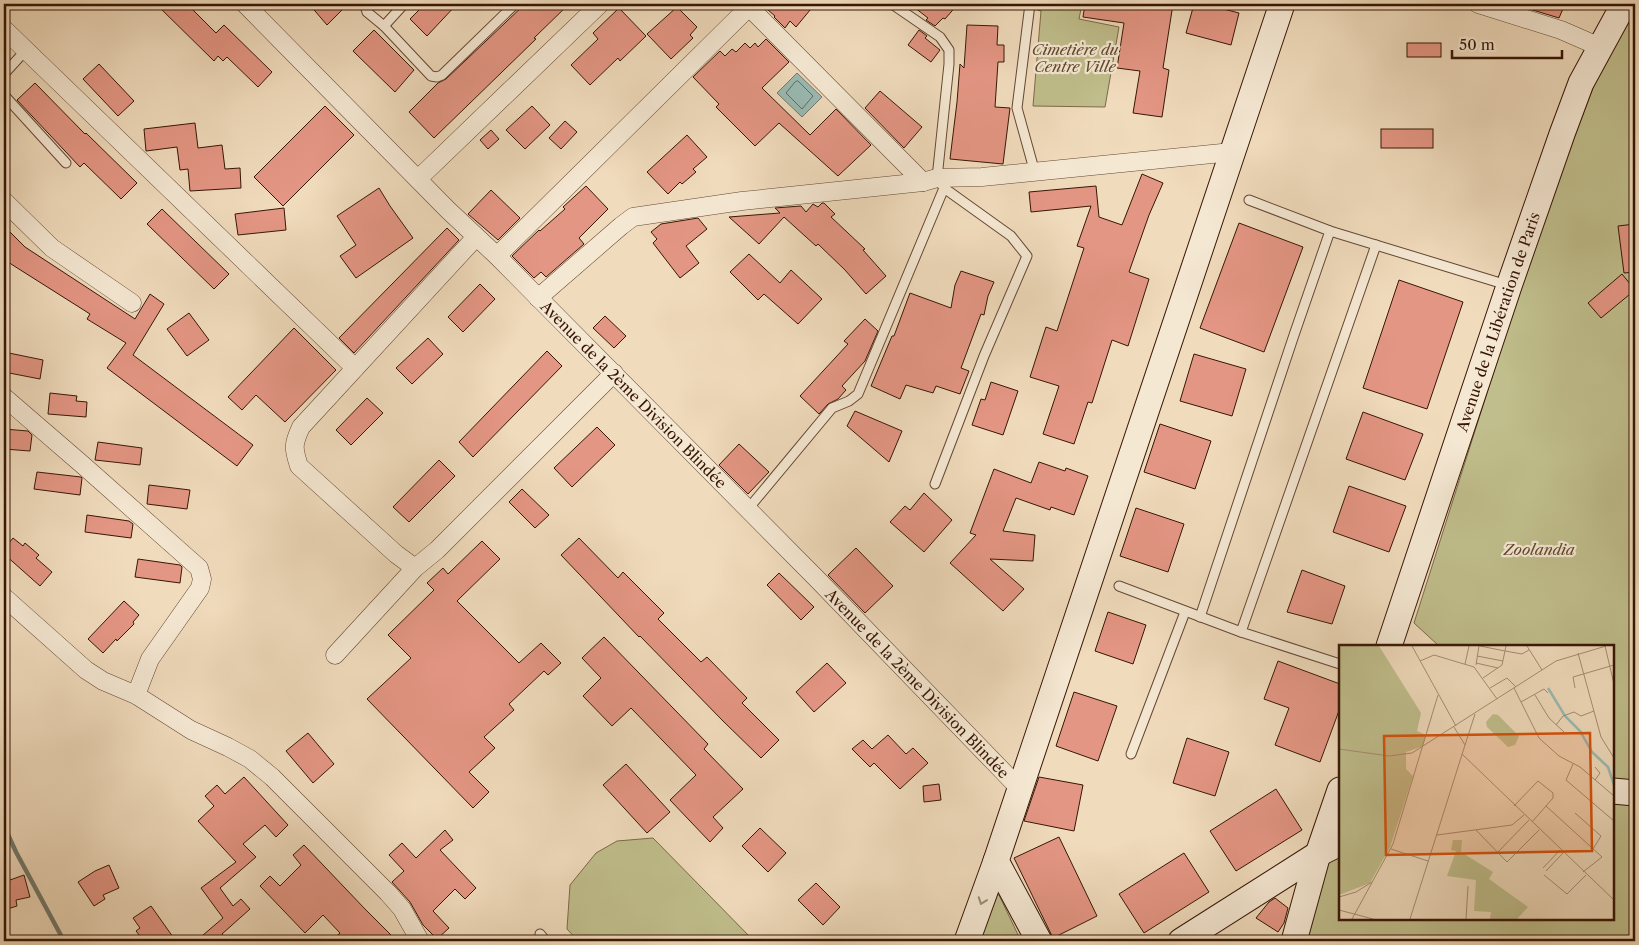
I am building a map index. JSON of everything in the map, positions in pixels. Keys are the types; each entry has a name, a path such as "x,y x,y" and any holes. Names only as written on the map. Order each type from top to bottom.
{"street":[{"path":"418,179 600,4"},
{"path":"967,941 1020,789 1232,152 1279,4"},
{"path":"1478,4 1561,30 1600,47"},
{"name":"Avenue de la Libération de Paris","path":"1389,645 1509,286 1562,134 1581,83 1624,4"},
{"path":"497,256 748,6 935,183"},
{"name":"Avenue de la 2ème Division Blindée","path":"255,7 418,179 614,373 1020,789"},
{"path":"4,29 355,368"},
{"path":"538,298 633,217 742,201 1232,152"},
{"path":"4,202 52,248 132,303"},
{"path":"415,568 396,554 299,466 295,456 294,442 301,427 476,237"},
{"path":"335,655 415,568 437,550 614,373"},
{"path":"4,397 200,568 202,578 200,588 150,660 136,695"},
{"path":"4,597 86,670 103,681 136,695 191,730 250,759 272,778 397,904 420,941"},
{"path":"1614,790 1635,794"},
{"path":"1294,941 1318,854 1339,793"},
{"path":"1181,941 1318,854 1339,844"},
{"path":"996,861 1039,941"}],"lane":[{"path":"370,4 366,9 367,12 384,26 431,76 437,77 515,4"},
{"path":"384,26 404,4"},
{"path":"748,509 832,408 849,402 858,394 935,183 949,50 940,37 892,4"},
{"path":"1030,4 1017,108 1035,173"},
{"path":"4,74 26,50"},
{"path":"4,95 66,163"},
{"path":"935,183 1011,236 1026,256 984,356 935,484"},
{"path":"1249,200 1330,231 1509,286"},
{"path":"1200,617 1330,231"},
{"path":"1241,632 1376,245"},
{"path":"1119,586 1241,632 1339,664"},
{"path":"1131,754 1185,612"},
{"path":"540,934 546,941"}],"green space":[{"name":"Cimetière du Centre Ville","path":"1017,4 1082,4 1079,19 1119,27 1105,107 1033,106 1041,11"},
{"name":"Zoolandia","path":"1635,4 1635,941 1307,941 1328,862 1339,857 1339,920 1614,920 1614,645 1438,645 1414,623 1521,286 1605,57"},
{"path":"653,838 754,941 578,941 567,929 570,885 596,853 617,841"},
{"path":"990,892 999,895 1021,941 973,941"}],"water":[{"path":"797,73 822,97 802,117 777,93"}],"building":[{"path":"156,4 187,4 216,33 224,25 272,72 258,87 227,57 223,61 218,56 214,61"},
{"path":"309,4 348,4 327,25"},
{"path":"425,4 457,4 427,36 410,19"},
{"path":"525,4 569,4 534,38 536,39 434,138 409,112"},
{"path":"761,4 815,4 796,27 790,21 785,28"},
{"path":"910,4 958,4 945,19 943,18 935,26"},
{"path":"1085,4 1173,4 1163,68 1169,70 1162,117 1133,113 1140,71 1117,68 1124,23 1083,17"},
{"path":"1194,4 1204,4 1239,13 1231,45 1186,33"},
{"path":"1518,4 1565,4 1559,18"},
{"path":"677,7 697,27 690,35 693,38 671,59 647,34"},
{"path":"619,8 646,36 620,61 618,58 590,85 571,65 598,39 593,33"},
{"path":"967,25 998,26 997,45 1004,45 1004,62 998,62 995,107 1010,108 1003,164 950,159 960,64 964,68"},
{"path":"374,30 414,70 395,92 353,51"},
{"path":"919,30 927,36 925,38 940,50 931,62 908,45"},
{"path":"766,39 789,62 762,88 810,135 836,109 871,145 838,176 779,123 755,146 716,107 719,104 693,77 720,51 725,56 732,49 736,52 745,43 750,48 755,43 758,47"},
{"path":"1407,43 1441,43 1441,57 1407,57"},
{"path":"99,64 134,101 118,116 83,79"},
{"path":"35,83 137,183 121,199 84,163 80,167 17,100"},
{"path":"880,91 922,127 904,148 865,108"},
{"path":"325,106 354,135 283,206 254,177"},
{"path":"532,106 550,125 525,149 506,130"},
{"path":"565,121 577,132 561,149 549,138"},
{"path":"195,123 198,148 222,145 225,169 240,168 241,188 190,191 188,169 180,170 177,147 146,151 144,129"},
{"path":"1381,129 1433,129 1433,148 1381,148"},
{"path":"491,130 499,139 488,149 480,140"},
{"path":"687,135 707,157 693,169 696,172 682,184 680,182 668,194 647,172"},
{"path":"1142,174 1163,183 1149,215 1129,272 1149,279 1128,346 1112,340 1092,403 1088,402 1074,444 1043,434 1059,386 1030,377 1046,327 1057,331 1084,248 1077,246 1091,206 1031,212 1029,192 1096,186 1099,217 1122,225"},
{"path":"586,186 608,209 579,238 584,244 546,277 541,272 534,278 512,256 539,230 565,209 563,207"},
{"path":"379,188 413,238 356,278 340,256 356,245 337,216"},
{"path":"491,190 520,218 498,240 468,214"},
{"path":"822,203 835,214 831,217 865,249 863,250 886,276 866,294 818,244 816,246 784,217 759,244 729,217 780,213 775,208 801,206 806,212 813,204 818,207"},
{"path":"284,208 286,230 238,235 235,214"},
{"path":"162,209 229,274 214,289 147,224"},
{"path":"698,218 707,229 686,246 699,263 680,278 653,243 657,239 651,232 661,224"},
{"path":"1239,223 1303,247 1264,352 1200,328"},
{"path":"1635,224 1635,272 1624,273 1618,226"},
{"path":"4,226 25,247 135,319 150,294 164,304 133,355 253,445 237,466 107,368 126,343 87,319 90,314 11,264 4,257"},
{"path":"447,228 459,240 354,353 339,338"},
{"path":"749,254 780,283 791,270 822,299 798,324 764,294 758,300 730,272"},
{"path":"961,271 994,282 988,296 984,315 981,314 961,368 969,371 960,394 936,386 933,393 906,385 900,399 871,386 892,336 894,336 910,293 951,308 955,285"},
{"path":"1622,274 1635,290 1601,318 1588,303"},
{"path":"1399,280 1463,302 1427,409 1363,388"},
{"path":"480,284 495,299 463,332 448,317"},
{"path":"189,313 209,340 187,356 167,329"},
{"path":"605,316 626,336 614,348 593,328"},
{"path":"865,319 878,331 865,361 842,386 846,390 819,414 800,396 848,344 844,341"},
{"path":"294,328 336,370 285,422 256,395 242,410 228,397"},
{"path":"428,338 443,354 412,384 396,368"},
{"path":"547,351 562,366 473,457 459,442"},
{"path":"4,352 43,360 40,379 4,372"},
{"path":"1194,354 1246,369 1232,416 1180,401"},
{"path":"991,382 1018,391 1003,435 972,425 981,399 985,400"},
{"path":"50,393 77,396 76,401 87,402 86,417 48,414"},
{"path":"367,398 383,413 351,445 336,430"},
{"path":"855,411 902,431 889,462 847,426"},
{"path":"1363,412 1423,434 1405,480 1346,459"},
{"path":"1160,424 1211,441 1195,489 1144,472"},
{"path":"597,427 615,445 572,487 554,468"},
{"path":"4,429 28,431 32,435 30,451 4,449"},
{"path":"98,442 142,448 140,465 95,460"},
{"path":"739,444 769,472 748,494 719,465"},
{"path":"439,460 455,476 409,522 393,507"},
{"path":"1039,462 1065,471 1066,468 1088,476 1074,515 1051,507 1050,510 1016,498 1003,531 1035,535 1033,561 990,559 1024,589 1003,611 950,563 976,535 970,533 994,469 1031,483"},
{"path":"37,472 81,477 80,495 34,489"},
{"path":"149,485 190,490 187,509 147,504"},
{"path":"1349,486 1406,506 1389,552 1333,532"},
{"path":"522,489 549,515 535,528 509,502"},
{"path":"924,493 952,520 924,552 890,522 905,506 910,510"},
{"path":"1136,508 1184,524 1168,572 1120,556"},
{"path":"87,515 129,521 133,524 131,538 85,532"},
{"path":"13,538 23,546 25,543 39,555 36,558 52,572 40,586 4,554 4,549"},
{"path":"579,538 618,578 623,572 664,613 658,619 701,662 707,657 747,698 742,703 779,740 761,758 639,637 561,555"},
{"path":"482,541 500,559 457,601 519,663 541,643 561,663 548,675 544,671 509,704 514,710 484,737 495,748 469,772 489,792 473,808 367,699 411,658 388,635 434,590 427,583 443,568 448,574"},
{"path":"856,548 893,586 865,613 828,575"},
{"path":"138,559 180,565 182,567 180,583 135,577"},
{"path":"1302,570 1345,586 1332,624 1287,612"},
{"path":"779,573 814,607 801,620 767,585"},
{"path":"124,601 139,615 133,622 134,624 103,653 88,639"},
{"path":"1108,612 1146,625 1133,664 1095,651"},
{"path":"604,637 708,744 704,749 743,789 713,817 723,828 710,842 670,800 696,775 631,708 612,726 583,696 601,678 582,658"},
{"path":"1278,661 1339,684 1339,711 1320,762 1275,745 1289,708 1264,699"},
{"path":"827,663 846,683 814,712 796,692"},
{"path":"1074,692 1117,706 1098,761 1056,746"},
{"path":"308,733 334,764 313,783 286,751"},
{"path":"888,735 906,754 913,748 928,763 900,789 874,763 870,767 852,749 863,740 872,749"},
{"path":"1187,738 1229,752 1215,796 1173,783"},
{"path":"626,764 670,812 647,833 603,785"},
{"path":"244,777 288,825 276,837 265,825 243,844 256,857 220,888 233,906 241,899 250,909 222,934 223,936 217,941 196,941 223,918 201,888 236,862 198,821 214,806 205,796 217,785 225,794"},
{"path":"1039,777 1083,785 1074,831 1024,821"},
{"path":"939,784 941,800 924,802 923,786"},
{"path":"1276,789 1302,830 1236,871 1210,831"},
{"path":"760,828 786,853 768,872 742,846"},
{"path":"445,830 453,840 440,850 476,888 465,899 455,889 433,911 449,928 437,939 423,925 410,902 392,882 404,871 389,855 402,843 416,858"},
{"path":"1059,837 1097,916 1053,938 1014,858"},
{"path":"304,845 397,941 331,941 340,933 323,915 305,933 260,886 270,876 280,886 301,865 293,855"},
{"path":"1184,853 1209,892 1144,933 1119,894"},
{"path":"109,865 119,888 103,895 105,899 94,906 78,882"},
{"path":"4,871 7,871 10,880 24,875 30,897 16,900 17,906 4,910"},
{"path":"816,883 840,907 823,925 798,900"},
{"path":"1275,898 1288,908 1284,923 1278,932 1256,918 1269,902"},
{"path":"151,906 173,937 167,941 144,941 136,931 140,928 133,918"}],"waterway":[{"path":"4,826 64,941"}]}
